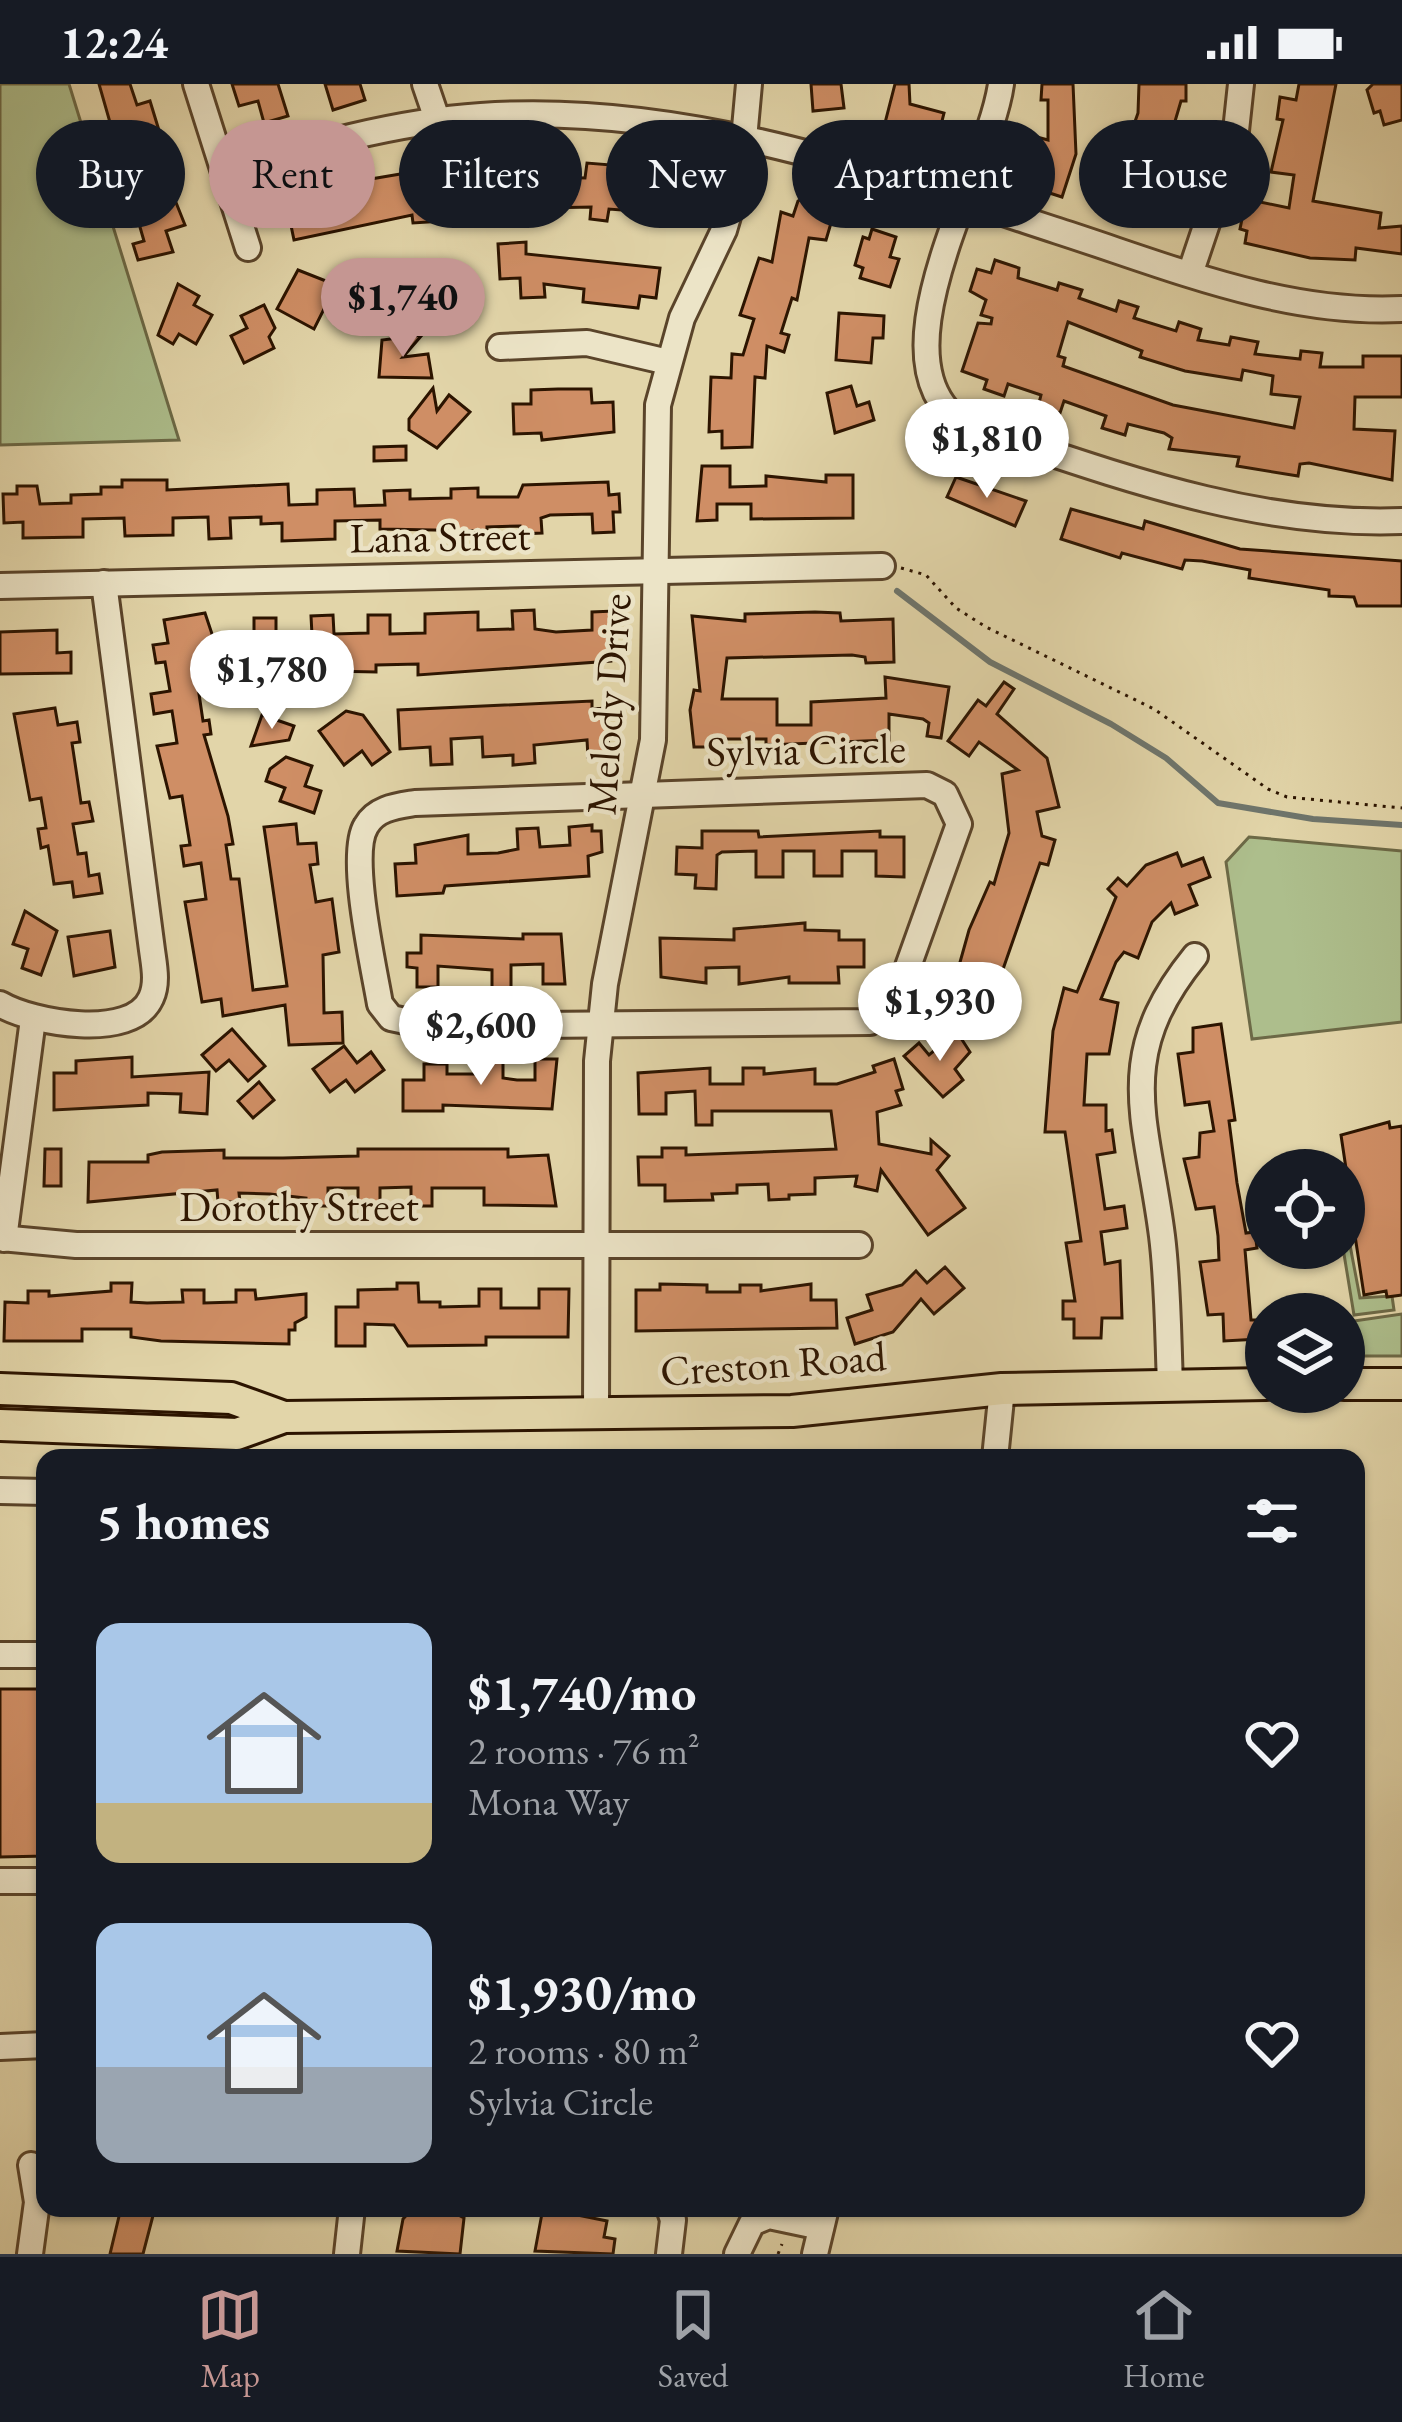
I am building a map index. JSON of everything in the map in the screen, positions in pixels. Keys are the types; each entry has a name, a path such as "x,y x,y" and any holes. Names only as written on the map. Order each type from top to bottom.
{"main road":[{"name":"Creston Road","path":"0,1425 237,1434 284,1418 792,1411 1002,1389 1245,1384"},
{"path":"1365,1384 1402,1384"},
{"name":"Creston Road","path":"0,1389 231,1398 284,1418"}],"street":[{"path":"196,84 209,125"},
{"path":"425,84 437,120"},
{"name":"Melody Drive","path":"747,120 749,84"},
{"path":"989,120 1001,84"},
{"path":"1190,274 1235,140 1241,84"},
{"path":"486,120 582,116 611,120"},
{"path":"242,228 248,248"},
{"name":"Melody Drive","path":"596,1415 601,1027 612,944 653,740 656,451 668,362 682,318 724,228"},
{"path":"955,228 928,320 928,374 945,412 963,424 1203,500 1309,518 1402,521"},
{"path":"1049,228 1282,299 1334,308 1402,309"},
{"path":"500,347 586,343 668,362"},
{"name":"Lana Street","path":"0,586 882,566"},
{"path":"0,1004 33,1019 122,1022 137,1015 151,998 152,950 104,584"},
{"name":"Sylvia Circle","path":"601,1027 852,1025 884,1014 896,1000 959,824 945,794 927,785 646,792"},
{"path":"601,1027 429,1026 391,1018 380,1004 376,983 361,838 378,812 395,806 646,792"},
{"path":"1170,1384 1163,1242 1141,1072 1161,998 1195,956"},
{"path":"2,1238 33,1019"},
{"name":"Dorothy Street","path":"2,1238 76,1245 860,1245"},
{"path":"996,1449 1002,1389"},
{"path":"0,1491 36,1492"},
{"path":"0,1655 36,1655"},
{"path":"0,1881 36,1881"},
{"path":"0,2047 36,2045"},
{"path":"31,2165 36,2192"},
{"path":"30,2254 36,2216"},
{"path":"347,2254 351,2217"},
{"path":"669,2254 672,2217"},
{"path":"737,2254 752,2223 767,2217"},
{"path":"815,2254 823,2217"}],"path":[{"path":"882,566 926,575 956,608 986,627 1154,709 1268,789 1287,797 1402,808"}],"green space":[{"path":"0,84 69,84 80,120 36,120 36,228 113,228 179,440 0,445"},
{"path":"1249,837 1402,851 1402,1022 1252,1039 1226,862"},
{"path":"1346,1269 1355,1269 1359,1293 1350,1293"},
{"path":"1392,1296 1394,1310 1365,1314 1365,1298"},
{"path":"1402,1314 1402,1356 1365,1356 1365,1319"}],"building":[{"path":"99,84 130,84 137,105 150,101 156,120 109,120"},
{"path":"232,84 278,84 288,116 263,120 258,101 239,106"},
{"path":"325,84 360,84 365,100 333,110"},
{"path":"811,84 841,84 844,108 813,111"},
{"path":"895,84 909,84 910,104 944,113 942,120 886,120"},
{"path":"1042,84 1073,84 1076,154 1062,197 1055,195 1055,120 1048,120 1048,100 1041,100"},
{"path":"1139,84 1186,84 1186,101 1181,101 1175,120 1136,120"},
{"path":"1299,84 1336,84 1313,201 1381,213 1379,228 1402,226 1402,254 1356,248 1355,260 1310,258 1245,243 1247,231 1240,228 1270,228 1270,204 1289,208 1294,175 1271,172 1283,120 1277,119 1280,97 1296,100"},
{"path":"1373,84 1402,84 1402,120 1384,125 1380,111 1374,113 1367,90"},
{"path":"587,163 606,165 606,221 590,219 591,207 582,207"},
{"path":"399,174 399,218 375,223 375,178"},
{"path":"781,212 792,216 792,228 830,228 826,240 809,238 797,300 792,298 781,333 789,335 784,352 767,346 765,378 755,377 752,447 722,448 722,431 709,432 711,377 731,378 732,354 743,355 754,319 740,315 759,258 772,262"},
{"path":"140,228 176,228 166,231 173,252 138,260 133,244 144,241"},
{"path":"292,228 351,228 294,240"},
{"path":"872,229 896,237 890,257 899,259 890,287 860,278 863,268 855,265 863,237 869,239"},
{"path":"526,242 526,254 660,268 656,298 640,296 638,308 583,302 584,289 544,284 545,297 521,298 520,278 500,279 498,244"},
{"path":"995,260 1019,268 1018,278 1057,290 1059,283 1082,290 1079,298 1116,311 1119,301 1138,307 1134,318 1176,331 1179,322 1201,329 1198,340 1229,345 1231,337 1258,342 1255,354 1300,359 1301,351 1322,353 1320,367 1363,367 1363,356 1402,356 1402,397 1355,397 1354,429 1395,431 1392,480 1309,463 1300,464 1298,476 1237,466 1239,457 1169,449 1172,438 1164,433 1128,424 1125,435 1102,428 1106,416 1064,401 1060,413 1038,407 1041,395 1008,384 1004,396 984,389 987,380 962,371 978,323 991,324 992,318 981,315 986,300 970,291 977,269 991,273","holes":["1068,322 1142,351 1140,357 1185,371 1241,380 1243,370 1273,376 1271,394 1300,397 1294,428 1173,405 1063,366 1065,358 1058,356"]},
{"path":"426,262 449,282 435,299 445,307 431,324 406,303 412,296 404,289"},
{"path":"298,270 349,290 337,313 325,307 314,329 277,309"},
{"path":"178,284 199,296 194,305 212,315 196,344 179,334 173,344 158,335"},
{"path":"264,305 275,328 269,337 274,348 244,363 231,336 247,328 241,316"},
{"path":"839,313 884,316 883,338 873,338 871,363 836,360"},
{"path":"422,335 403,357 428,354 432,378 379,377 382,340"},
{"path":"851,386 857,406 869,402 874,420 835,433 827,393"},
{"path":"433,388 437,411 449,395 470,412 437,448 409,430 409,419"},
{"path":"591,389 592,403 613,402 614,432 542,440 541,433 514,434 513,404 531,404 531,390"},
{"path":"406,446 406,460 374,461 374,447"},
{"path":"702,466 730,466 730,487 766,486 766,476 826,482 826,475 853,475 853,518 751,519 751,504 717,504 717,520 697,521"},
{"path":"956,477 1026,501 1015,526 947,497"},
{"path":"122,480 167,480 167,490 288,484 289,505 317,504 317,490 354,489 355,506 385,505 384,491 410,490 410,499 451,498 451,489 478,488 478,497 518,497 523,485 608,482 609,495 619,494 620,512 613,512 614,532 593,533 592,514 550,515 541,518 542,533 520,534 520,526 487,527 487,531 380,529 380,520 335,521 335,539 282,541 282,523 261,524 261,517 230,518 231,538 209,539 208,517 173,518 173,535 125,536 124,518 83,519 83,537 23,538 23,522 4,523 3,494 17,494 17,486 37,486 40,504 71,503 71,495 101,494 101,487 122,487"},
{"path":"1071,509 1143,529 1145,521 1240,549 1402,561 1402,606 1357,606 1354,597 1249,578 1250,570 1202,561 1185,560 1182,569 1122,553 1120,558 1061,539"},
{"path":"534,610 535,629 556,632 592,630 592,612 614,611 611,661 418,675 418,664 376,665 376,672 235,669 234,637 254,637 254,618 276,618 276,636 312,635 311,616 333,615 334,634 368,633 368,615 390,615 390,634 425,633 425,614 478,612 478,630 513,629 512,611"},
{"path":"205,613 216,646 202,648 208,686 198,687 203,721 209,720 211,734 204,735 228,816 233,844 226,845 231,879 239,879 253,990 287,986 264,827 296,824 298,844 316,843 318,864 310,865 316,902 332,899 339,952 323,955 324,1013 342,1012 343,1043 289,1045 285,1005 223,1016 221,999 202,1002 185,902 206,899 201,863 184,866 181,846 190,845 182,796 170,798 157,746 177,743 172,711 154,714 151,694 170,691 165,662 156,663 153,645 168,643 164,620"},
{"path":"840,613 841,621 893,619 894,662 866,663 865,657 852,655 727,658 722,699 777,699 777,725 811,725 811,702 886,698 885,677 949,687 941,738 927,736 929,723 923,719 889,714 889,740 766,745 766,739 715,739 715,747 694,747 690,710 694,690 700,691 692,616 745,621 745,614"},
{"path":"57,630 57,653 71,652 71,673 0,674 0,632"},
{"path":"1004,682 1014,689 997,714 1047,758 1059,807 1037,812 1042,836 1055,840 1048,865 1040,863 986,1018 948,1005 969,930 990,882 994,884 1009,833 1002,774 1018,770 979,742 969,756 948,741 978,700 986,706"},
{"path":"592,701 592,709 605,708 610,756 588,757 587,740 534,745 535,763 513,765 513,755 483,757 482,737 451,739 452,764 431,765 430,747 400,749 398,710"},
{"path":"55,708 58,725 77,722 80,742 72,743 81,803 89,802 93,821 73,824 78,854 86,853 89,876 99,874 102,893 74,897 72,882 54,884 48,846 41,848 38,829 46,828 41,798 30,800 14,714"},
{"path":"346,711 363,715 390,752 372,765 362,751 344,765 319,731"},
{"path":"262,715 294,726 289,740 251,746"},
{"path":"286,757 312,766 305,786 321,791 314,813 280,801 285,788 266,781 270,769"},
{"path":"592,825 592,831 601,831 602,852 588,856 589,876 445,886 443,893 397,896 395,864 416,863 415,845 468,835 468,854 498,853 518,849 517,829 538,828 540,847 570,845 569,827"},
{"path":"702,831 758,831 759,837 880,831 880,837 904,837 904,877 876,876 876,851 842,851 842,876 814,876 814,851 783,851 783,877 756,877 756,851 722,852 717,855 716,889 695,888 696,875 676,874 677,847 702,848"},
{"path":"1177,853 1182,866 1203,858 1210,877 1189,885 1197,905 1175,914 1171,903 1152,922 1138,958 1124,952 1116,962 1101,999 1118,1003 1109,1054 1087,1054 1084,1105 1106,1105 1106,1131 1112,1130 1115,1152 1097,1155 1105,1209 1124,1206 1127,1228 1101,1232 1105,1264 1120,1261 1122,1318 1102,1318 1101,1338 1074,1338 1074,1319 1063,1319 1063,1301 1075,1301 1066,1243 1081,1241 1065,1132 1045,1132 1053,1031 1064,988 1077,992 1116,897 1108,889 1118,878 1127,886 1146,865"},
{"path":"25,911 57,931 41,975 22,968 28,949 13,944"},
{"path":"805,923 805,930 839,931 839,940 864,940 864,967 838,967 839,983 789,983 789,977 739,984 739,967 706,968 706,983 661,977 660,938 734,940 734,929"},
{"path":"110,931 115,967 74,976 68,937"},
{"path":"523,934 561,934 565,984 543,984 543,964 511,965 511,989 492,989 492,970 438,966 438,987 417,987 417,968 407,967 407,953 421,953 421,935 523,939"},
{"path":"1221,1024 1245,1227 1249,1293 1245,1293 1245,1340 1224,1341 1223,1314 1208,1315 1200,1262 1219,1260 1214,1207 1196,1209 1184,1159 1199,1157 1200,1133 1214,1131 1209,1102 1185,1105 1178,1054 1193,1052 1193,1028"},
{"path":"232,1029 265,1066 248,1081 229,1060 216,1071 202,1055"},
{"path":"957,1032 970,1052 955,1069 963,1080 943,1097 904,1056 919,1043 929,1055"},
{"path":"344,1046 357,1063 371,1052 384,1070 355,1092 346,1080 330,1092 313,1069"},
{"path":"481,1056 503,1056 503,1078 517,1080 535,1080 535,1059 557,1059 552,1109 443,1105 443,1111 403,1111 403,1080 424,1080 424,1064 447,1064 447,1074 481,1074"},
{"path":"132,1057 132,1077 209,1072 207,1114 180,1112 181,1094 148,1093 148,1105 54,1110 54,1073 76,1073 76,1061"},
{"path":"894,1059 903,1089 896,1091 901,1105 877,1112 879,1144 931,1154 931,1140 949,1156 937,1170 965,1208 928,1235 881,1170 877,1191 855,1186 857,1176 815,1178 815,1194 789,1195 789,1199 769,1200 768,1184 737,1185 737,1193 712,1194 713,1200 665,1201 665,1185 639,1185 638,1157 662,1157 662,1148 686,1148 686,1155 836,1149 831,1111 712,1111 712,1125 696,1125 695,1091 666,1093 666,1114 639,1114 638,1073 710,1068 710,1084 743,1084 743,1068 764,1068 764,1074 815,1069 815,1084 837,1084 875,1072 873,1066"},
{"path":"259,1082 274,1100 253,1118 238,1101"},
{"path":"1389,1122 1390,1128 1402,1126 1402,1295 1364,1293 1360,1269 1365,1269 1365,1149 1343,1149 1341,1135"},
{"path":"45,1149 61,1149 61,1186 44,1186"},
{"path":"358,1149 508,1149 508,1157 548,1155 556,1206 484,1205 484,1188 432,1188 432,1206 411,1206 411,1187 380,1188 380,1206 358,1206 358,1188 328,1188 328,1206 306,1206 306,1198 270,1194 239,1193 240,1202 218,1202 217,1190 88,1202 89,1162 148,1162 148,1155 162,1152 224,1150 224,1158 358,1156"},
{"path":"945,1267 964,1288 934,1314 921,1299 893,1332 855,1344 847,1318 872,1310 867,1295 902,1285 916,1271 927,1283"},
{"path":"111,1283 132,1283 131,1302 147,1303 183,1302 182,1290 204,1290 204,1303 236,1302 236,1290 255,1290 256,1299 306,1294 306,1317 295,1323 295,1330 289,1330 289,1344 161,1341 131,1337 131,1329 82,1329 82,1341 4,1341 5,1302 28,1303 28,1291 49,1291 49,1296 111,1291"},
{"path":"397,1283 418,1283 419,1302 440,1302 440,1307 479,1306 479,1289 501,1289 501,1308 539,1308 539,1289 569,1289 568,1337 486,1337 486,1345 408,1346 394,1325 365,1324 365,1346 336,1346 336,1307 358,1307 358,1290 397,1289"},
{"path":"660,1284 707,1285 707,1292 740,1292 740,1285 761,1285 761,1291 811,1284 811,1300 836,1300 837,1328 636,1331 636,1290 660,1290"},
{"path":"0,1689 36,1689 36,1856 0,1857"},
{"path":"119,2217 153,2217 143,2254 110,2254"},
{"path":"541,2217 607,2221 604,2237 615,2239 613,2254 535,2251"},
{"path":"464,2218 460,2254 397,2251 403,2219"}],"waterway":[{"path":"897,591 990,662 1166,758 1218,803 1313,819 1402,825"}]}
